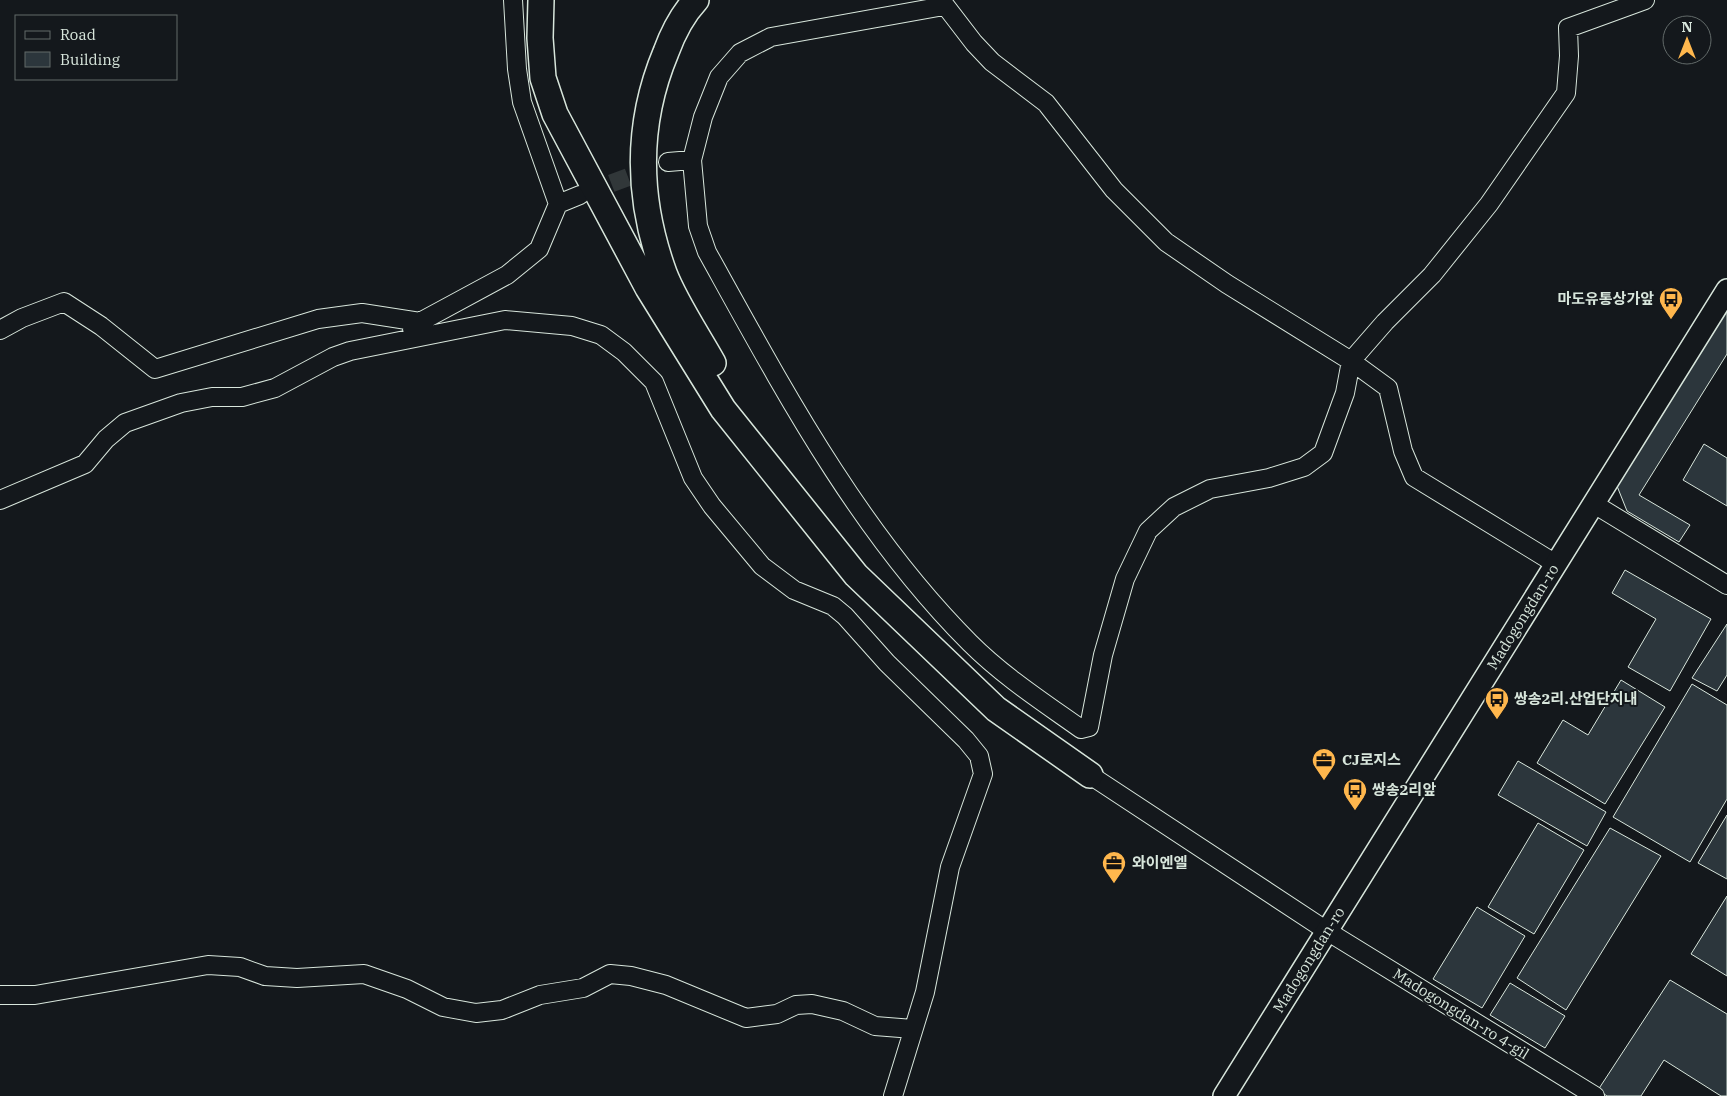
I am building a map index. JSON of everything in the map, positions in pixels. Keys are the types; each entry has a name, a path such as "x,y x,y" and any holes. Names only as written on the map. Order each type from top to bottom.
{"highway":[{"path":"541,0 540,38 544,78 555,114 648,288 723,409 856,575 996,709 1090,775"},
{"path":"696,0 675,28 660,66 646,111 642,160 646,206 665,276 729,391 863,561 1090,775"}],"main road":[{"name":"Madogongdan-ro","path":"1224,1096 1727,290"}],"street":[{"path":"394,344 420,322 507,275 539,249 558,204 522,102 517,69 513,0"},
{"path":"1556,564 1414,477 1402,452 1388,388 1351,361 1227,284 1166,242 1114,190 1046,103 992,62 942,3 771,37 740,53 719,77 702,117 692,160 698,226 707,252 813,439 894,557 970,643 1016,682 1080,729 1089,727 1103,655 1125,579 1148,531 1174,507 1210,489 1269,478 1304,467 1323,453 1345,393 1351,361 1385,322 1432,275 1478,218 1566,93 1569,56 1568,28 1645,0"},
{"path":"668,162 692,160"},
{"path":"558,204 580,195"},
{"path":"0,330 22,318 64,302 101,326 155,369 318,319 362,313 420,322"},
{"path":"0,500 85,464 106,440 125,423 181,403 212,397 242,397 275,388 333,357 350,351 394,344 471,325 504,320 572,326 601,335 624,352 654,382 693,478 712,506 762,566 794,590 822,600 839,611 887,663 966,740 979,756 983,774 950,867 925,992 893,1096"},
{"path":"1594,504 1727,585"},
{"name":"Madogongdan-ro 4-gil","path":"1090,775 1327,931 1595,1096"},
{"path":"0,995 35,995 208,965 240,967 265,976 297,978 364,974 407,989 443,1007 476,1014 502,1010 540,995 583,988 610,974 631,976 666,985 746,1018 777,1014 796,1005 812,1004 843,1011 875,1026 913,1028"}],"building":[{"path":"1727,304 1727,354 1639,495 1690,525 1679,542 1627,511 1617,486"},
{"path":"1704,444 1727,458 1727,506 1683,480"},
{"path":"1625,570 1711,619 1670,691 1628,667 1656,619 1612,593"},
{"path":"1727,624 1727,675 1717,691 1692,678"},
{"path":"1621,680 1665,707 1605,804 1537,763 1563,720 1588,735"},
{"path":"1692,684 1727,705 1727,799 1690,862 1613,817"},
{"path":"1518,761 1606,812 1587,846 1498,795"},
{"path":"1727,815 1727,879 1698,863"},
{"path":"1538,823 1584,850 1534,934 1488,907"},
{"path":"1610,828 1661,856 1566,1010 1517,978"},
{"path":"1727,896 1727,976 1691,954"},
{"path":"1477,907 1525,936 1482,1008 1433,979"},
{"path":"1670,980 1727,1014 1727,1096 1721,1096 1664,1060 1641,1096 1607,1096 1598,1090"},
{"path":"1510,983 1565,1016 1545,1048 1490,1015"}],"tunnel":[{"path":"586,193 668,162"}],"place":[{"name":"마도유통상가앞","path":"1671,320"},
{"name":"쌍송2리.산업단지내","path":"1497,720"},
{"name":"CJ로지스","path":"1324,781"},
{"name":"쌍송2리앞","path":"1355,811"},
{"name":"와이엔엘","path":"1114,884"}]}
